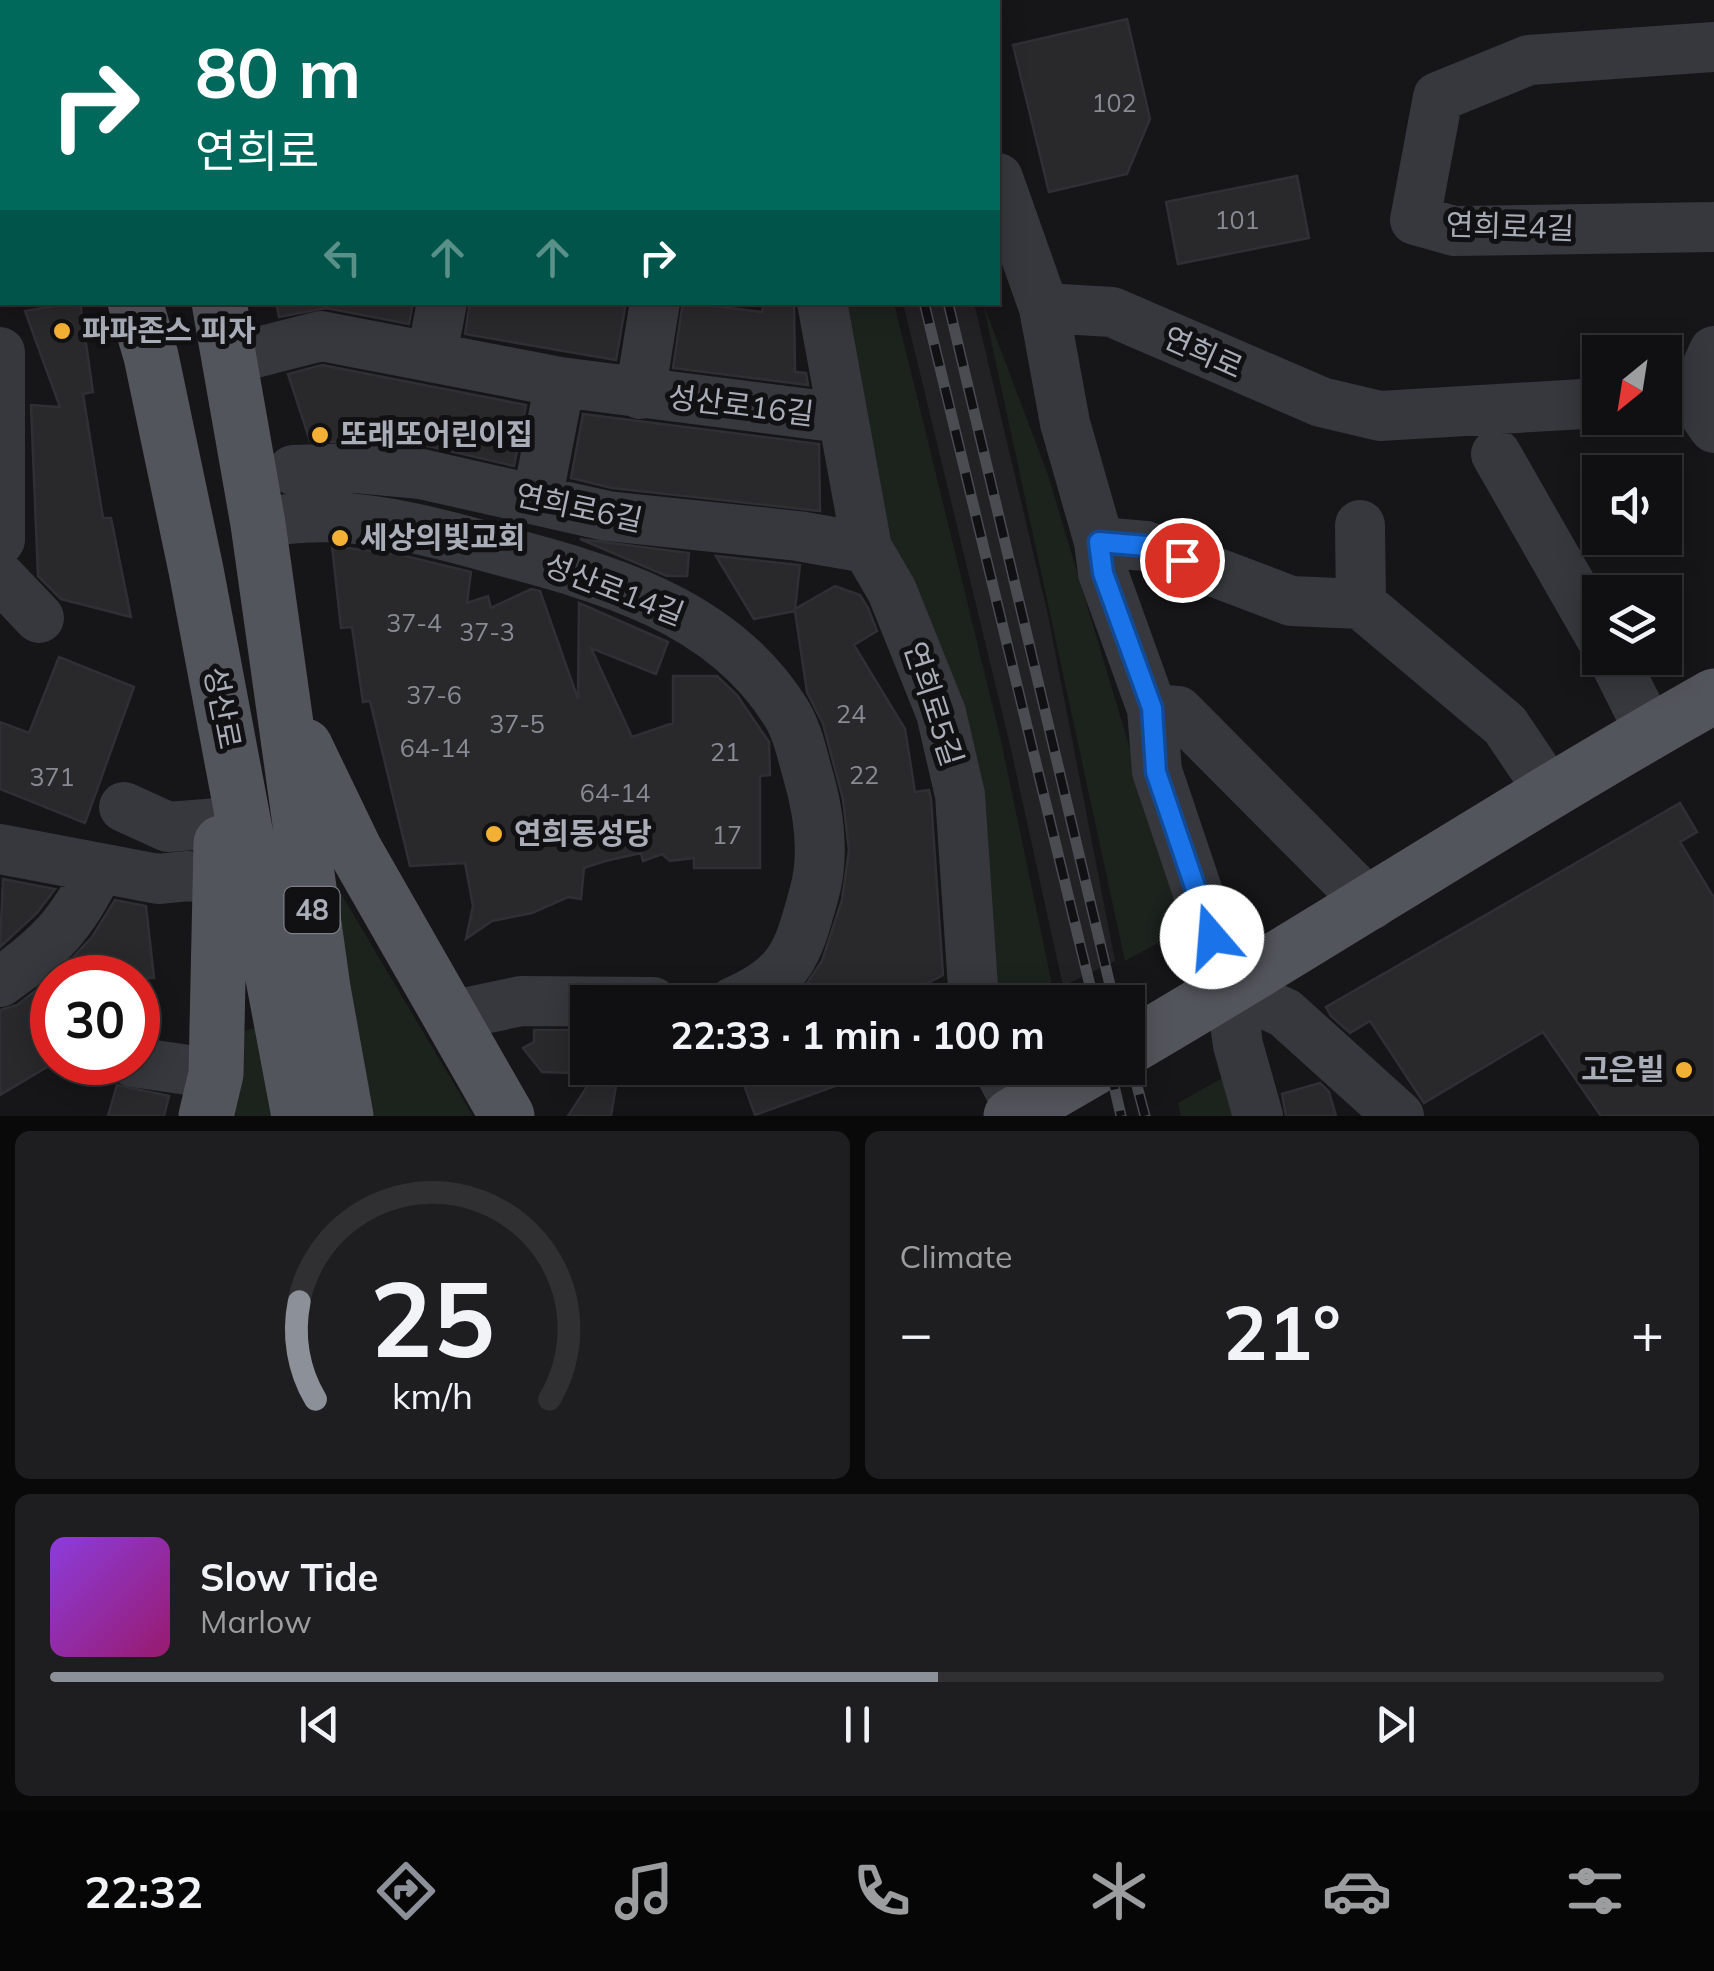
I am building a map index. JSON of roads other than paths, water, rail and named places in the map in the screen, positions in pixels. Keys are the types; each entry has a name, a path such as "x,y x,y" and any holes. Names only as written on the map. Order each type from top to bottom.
{"main road":[{"name":"성산로","path":"136,305 151,356 227,735 298,1116"},
{"name":"성산로","path":"218,305 258,524 323,988 346,1116"},
{"path":"1145,1036 1227,978 1370,905 1548,789 1714,696"},
{"path":"284,703 355,850 506,1107"},
{"path":"211,1095 223,881 220,823 227,735"},
{"path":"1010,1098 1046,1085"}],"street":[{"name":"연희로4길","path":"1714,47 1529,60 1438,97 1415,220 1454,231 1714,227"},
{"path":"1000,184 1044,308 1065,423 1099,542 1103,573 1152,708 1156,772 1227,978 1238,1044 1258,1116"},
{"path":"151,356 152,305"},
{"path":"432,354 441,305"},
{"name":"성산로16길","path":"640,394 655,305"},
{"path":"822,305 841,418"},
{"name":"연희로","path":"1044,308 1112,312 1321,402 1380,416 1582,404"},
{"name":"성산로16길","path":"227,360 319,319 432,354 560,382 841,418"},
{"path":"1691,409 1714,351"},
{"path":"0,352 0,540"},
{"path":"537,500 560,382"},
{"name":"연희로5길","path":"841,418 867,548 910,632 949,746 960,795 973,985"},
{"path":"1496,454 1582,604"},
{"name":"연희로6길","path":"293,470 356,468 421,474 654,523 798,536 867,548"},
{"name":"성산로14길","path":"258,524 304,514 420,528 575,570 694,620 764,683 786,713 799,744 820,834 820,857 798,952 776,979 765,985"},
{"path":"1360,525 1360,604"},
{"path":"1099,542 1146,546 1292,601 1360,604 1505,725 1525,748 1548,789"},
{"path":"0,577 39,618"},
{"path":"1621,675 1650,732"},
{"path":"1152,708 1178,712 1370,905"},
{"path":"124,808 168,828 220,823"},
{"path":"0,849 158,879 188,876 223,881"},
{"path":"0,982 44,952 66,926 99,868"},
{"path":"1227,978 1285,1013 1400,1116"},
{"path":"450,1016 521,1001 570,1001"},
{"path":"160,1073 211,1095"}],"railway":[{"path":"925,305 1090,985"},
{"path":"949,305 1110,985"},
{"path":"1114,1085 1121,1116"},
{"path":"1137,1085 1145,1116"}],"place":[{"name":"파파존스 피자","path":"62,331"},
{"name":"또래또어린이집","path":"320,435"},
{"name":"세상의빛교회","path":"340,538"},
{"name":"연희동성당","path":"494,834"},
{"name":"고은빌","path":"1684,1070"}]}
